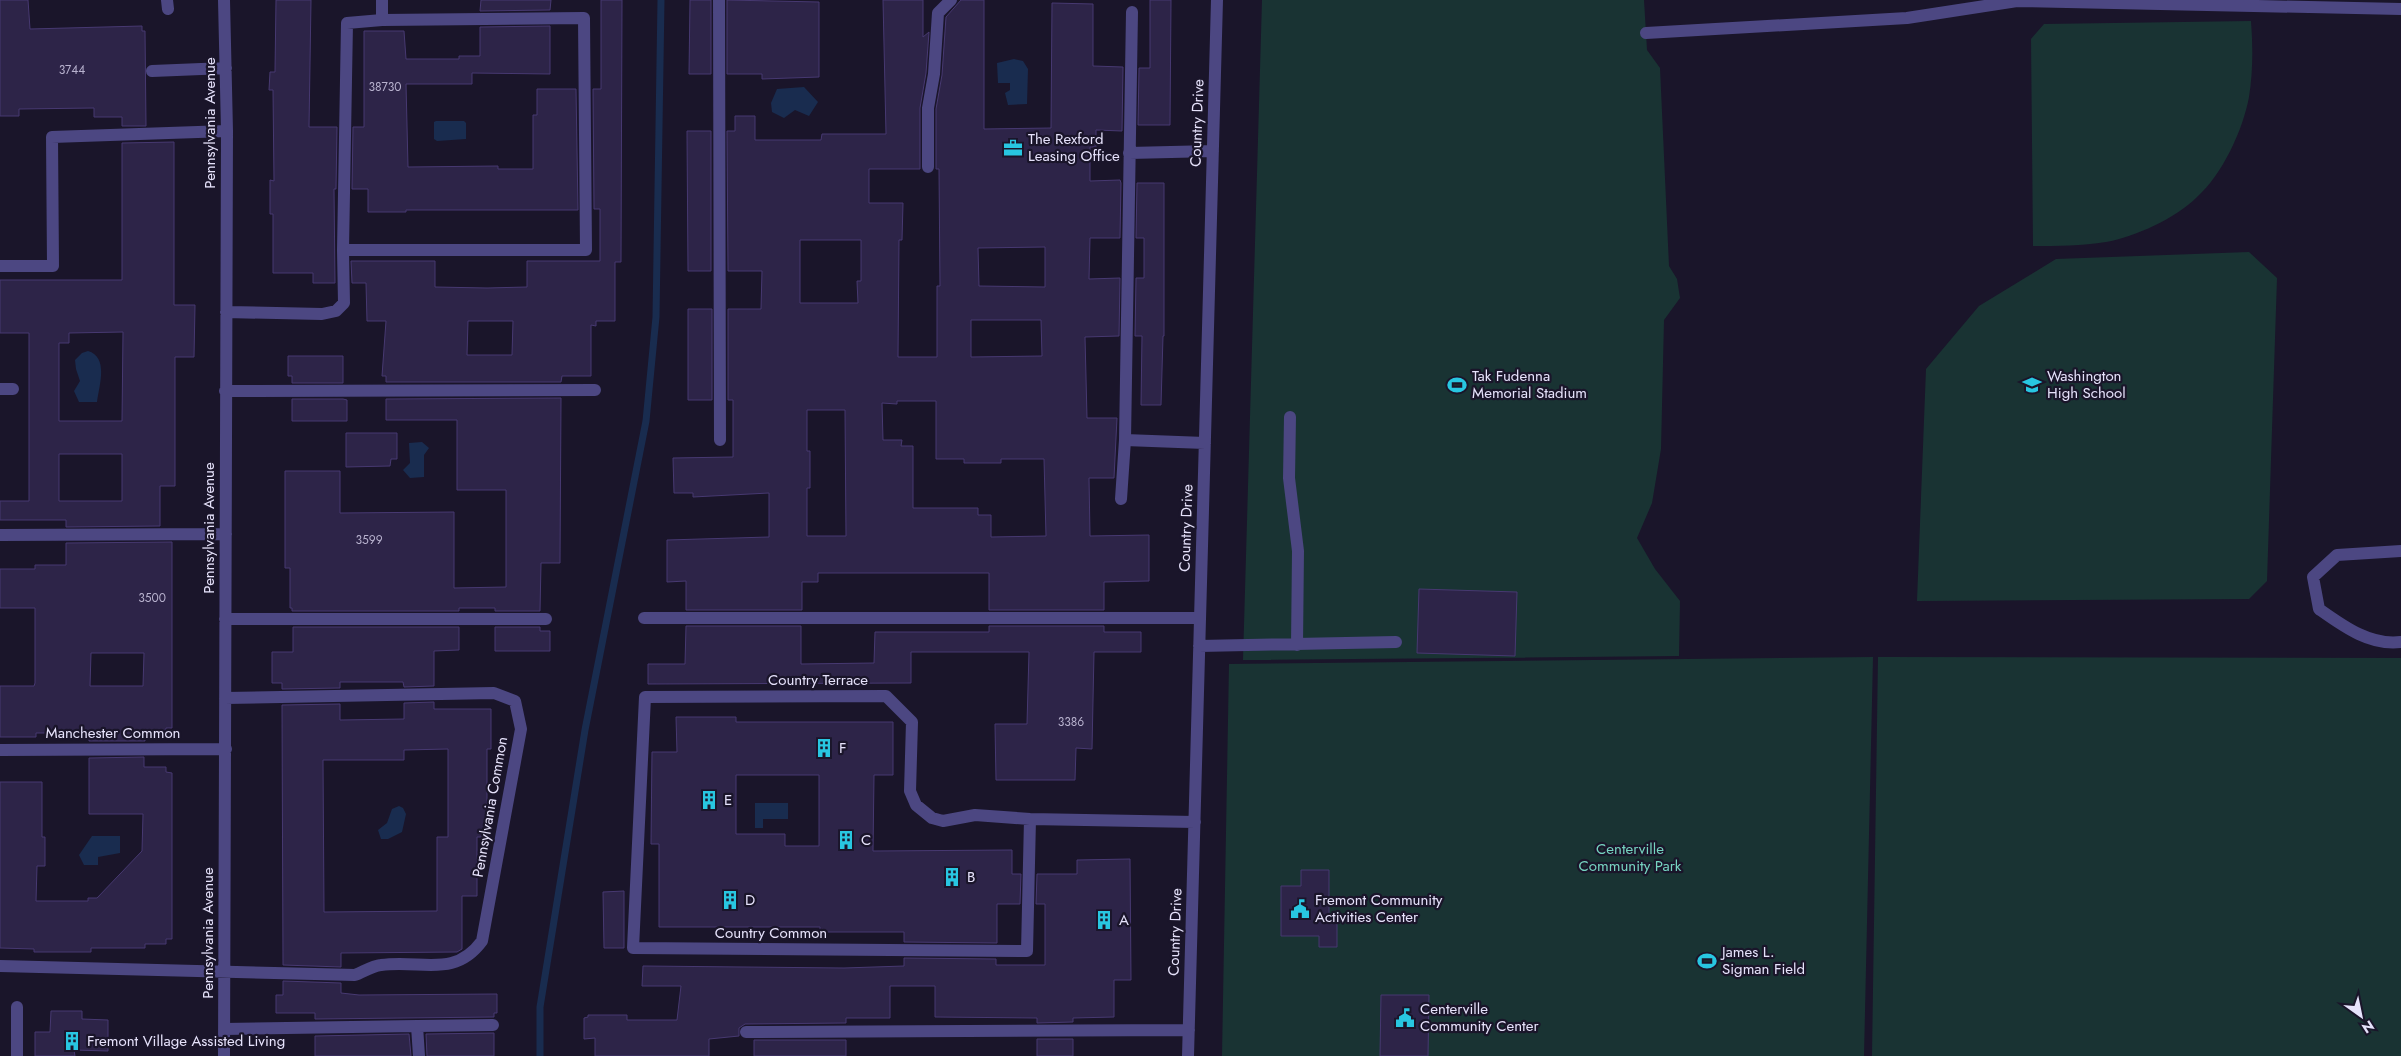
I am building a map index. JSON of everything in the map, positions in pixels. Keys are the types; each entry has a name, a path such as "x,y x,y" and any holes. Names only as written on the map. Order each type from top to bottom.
{"street":[{"name":"Pennsylvania Avenue","path":"224,0 227,131 224,1056"},
{"path":"382,0 382,20"},
{"path":"719,0 720,440"},
{"path":"928,167 928,108 934,74 938,13 951,0"},
{"name":"Country Drive","path":"1188,1056 1217,0"},
{"path":"1646,33 1907,18 2016,1 2401,9"},
{"path":"1121,499 1125,440 1132,12"},
{"path":"226,312 322,314 336,312 344,303 343,250 347,23 382,20 584,18 586,250 343,250"},
{"path":"152,71 226,68"},
{"path":"0,266 53,266 52,136 227,131"},
{"path":"1129,152 1213,151"},
{"path":"225,392 595,390"},
{"path":"1290,417 1289,478 1298,551 1297,645"},
{"path":"1125,440 1205,443"},
{"path":"0,535 226,534"},
{"path":"2401,551 2337,555 2313,577 2319,609 2350,631 2391,644 2401,642"},
{"path":"225,619 546,618"},
{"path":"644,618 1200,618"},
{"path":"1199,646 1396,642"},
{"name":"Pennsylvania Common","path":"224,971 355,975 380,965 454,964 472,955 482,941 521,729 515,701 494,693 225,698"},
{"name":"Country Terrace","path":"645,697 886,696 912,722 910,790 916,805 932,818 944,821 975,816 1195,822"},
{"name":"Country Common","path":"645,697 633,948 1027,951 1030,819"},
{"name":"Manchester Common","path":"0,750 226,748"},
{"path":"0,966 224,971"},
{"path":"17,1007 17,1056"},
{"path":"417,1026 419,1056"},
{"path":"224,1029 493,1026"},
{"path":"746,1032 1189,1030"}],"green space":[{"name":"Tak Fudenna Memorial Stadium","path":"1262,0 1644,0 1647,50 1660,68 1669,266 1677,279 1680,298 1664,320 1661,449 1652,503 1637,538 1655,569 1680,601 1679,656 1243,660"},
{"path":"2251,21 2252,69 2246,110 2230,151 2215,177 2206,188 2188,205 2167,219 2130,236 2088,244 2033,246 2031,39 2044,24"},
{"path":"2249,252 2277,278 2267,581 2249,599 1917,601 1926,369 1979,306 2056,259"},
{"name":"Centerville Community Park","path":"1873,657 1864,1056 1222,1056 1229,664"},
{"path":"1878,657 2401,658 2401,1056 1872,1056"}],"water":[{"path":"1014,59 1023,61 1028,69 1027,104 1008,105 1005,93 1010,90 1010,83 998,83 997,63"},
{"path":"804,87 818,102 809,116 795,110 784,118 772,112 771,103 777,89"},
{"path":"464,121 466,123 466,139 437,141 434,139 434,122"},
{"path":"88,351 99,359 101,380 97,402 79,402 74,391 80,381 75,360 82,353"},
{"path":"422,442 429,448 424,455 424,477 410,478 403,470 410,463 409,443"},
{"path":"755,803 788,803 788,819 763,819 763,828 755,828"},
{"path":"399,806 403,808 406,814 402,832 388,839 381,839 378,830 387,823 392,809"},
{"path":"92,836 120,836 120,853 98,857 98,865 84,865 79,855"}],"building":[{"path":"0,0 28,0 30,29 142,26 142,31 145,31 146,126 122,126 122,117 94,117 94,108 19,109 19,116 0,116"},
{"path":"276,0 311,0 309,127 337,127 336,189 334,189 335,283 313,283 313,273 273,273 273,214 270,214 270,180 274,181 273,90 269,90 270,72 275,72"},
{"path":"481,0 551,0 550,10 480,11"},
{"path":"601,0 622,0 621,262 615,262 615,321 596,321 596,326 591,325 591,376 562,376 561,382 386,382 386,376 382,376 386,321 367,321 366,283 352,283 351,261 435,261 435,287 487,288 527,287 527,261 600,261 600,209 594,209 593,89 601,89","holes":["468,321 513,321 512,355 467,355"]},
{"path":"690,0 711,0 711,74 689,74"},
{"path":"727,0 819,2 819,77 762,79 762,74 727,74"},
{"path":"883,0 923,0 923,37 929,32 926,73 920,108 920,169 869,169 869,203 903,203 902,240 899,240 898,357 937,357 937,286 940,286 939,169 936,169 936,109 942,75 946,17 961,0 984,0 984,129 1051,128 1052,3 1093,4 1093,66 1123,67 1122,131 1096,130 1096,147 1090,147 1090,181 1120,180 1121,183 1120,238 1090,238 1089,279 1120,278 1119,336 1085,337 1087,418 1117,418 1114,478 1089,478 1090,536 1149,535 1149,581 1104,582 1104,610 989,610 989,573 818,573 818,582 802,582 802,610 686,610 686,581 667,582 667,540 769,537 769,493 693,497 693,493 674,493 673,458 733,457 733,400 728,400 728,309 761,309 762,271 728,271 727,131 735,131 735,116 755,116 755,140 821,140 822,134 886,134","holes":["800,240 861,240 861,281 857,281 858,303 800,303","1045,247 1045,287 979,286 978,248","971,320 1041,320 1042,356 971,357","897,401 936,401 936,459 964,459 964,463 1001,463 1001,459 1044,459 1046,536 991,537 991,515 978,515 978,508 913,508 913,446 901,446 902,440 883,440 882,403 897,404","807,410 845,410 846,536 807,536 807,488 810,488 810,451 807,451"]},
{"path":"1150,0 1171,0 1170,125 1138,125 1139,68 1150,68"},
{"path":"550,26 550,74 472,73 472,84 406,84 408,167 498,166 498,169 533,169 533,115 537,115 537,89 576,89 578,210 406,210 406,212 368,212 368,189 352,189 353,127 364,127 364,31 404,31 406,59 459,59 459,56 480,56 480,27"},
{"path":"687,131 711,131 711,271 688,271"},
{"path":"174,142 174,305 195,305 194,357 175,357 175,486 160,486 160,526 66,527 66,520 0,520 0,501 29,501 29,333 0,333 0,280 122,280 122,143","holes":["123,332 122,421 59,421 59,343 69,343 69,333","59,454 122,454 122,501 59,501"]},
{"path":"1137,183 1164,183 1164,336 1161,405 1141,405 1142,336 1135,336 1136,278 1144,278 1144,238 1136,238"},
{"path":"688,309 712,309 712,400 688,400"},
{"path":"288,356 343,356 343,383 292,383 292,376 288,376"},
{"path":"561,398 560,563 541,563 540,611 495,611 495,608 459,608 459,611 292,611 292,608 290,608 290,568 285,568 285,471 340,471 340,513 454,512 454,588 506,587 506,490 457,490 457,420 386,420 386,399"},
{"path":"292,399 347,400 347,421 292,421"},
{"path":"346,433 397,433 397,459 391,459 390,466 346,467"},
{"path":"172,542 172,728 166,728 165,733 145,733 145,741 89,741 89,733 36,733 36,737 0,737 0,686 34,686 35,683 35,608 0,608 0,569 35,569 35,565 66,565 66,543","holes":["91,653 144,653 143,686 90,686"]},
{"path":"1419,589 1517,592 1515,656 1417,653"},
{"path":"686,626 801,626 801,664 874,663 875,632 989,632 989,626 1104,626 1104,632 1141,632 1141,652 1094,652 1092,749 1076,748 1075,780 996,780 995,724 1027,724 1029,652 911,652 911,683 648,684 648,664 685,664"},
{"path":"293,627 459,627 459,650 434,651 434,686 404,687 403,682 340,682 340,688 282,689 282,683 272,683 272,652 293,652"},
{"path":"495,627 540,627 540,631 550,631 550,651 495,651"},
{"path":"434,702 434,709 491,709 491,749 487,749 487,837 477,837 477,896 462,896 462,949 457,952 341,953 341,967 283,965 282,705 340,704 340,720 404,719 404,703","holes":["448,749 448,837 437,837 437,911 324,912 323,760 404,760 404,750"]},
{"path":"676,717 736,717 736,722 893,722 893,775 874,775 873,851 1012,850 1012,874 1021,874 1020,904 997,904 997,943 904,942 904,932 820,932 820,927 659,927 659,844 651,844 652,752 677,752","holes":["736,775 819,775 819,846 785,846 785,834 736,834"]},
{"path":"144,757 144,767 166,767 166,772 172,773 172,939 166,939 166,944 145,944 145,948 91,948 91,952 34,952 34,949 0,948 0,782 42,782 42,837 45,837 45,866 37,866 36,901 88,901 88,898 97,898 142,851 143,814 89,814 89,758"},
{"path":"1130,859 1131,980 1114,980 1114,1017 1073,1018 1073,1022 1037,1023 1037,1018 935,1017 935,986 890,986 890,1018 846,1018 846,1023 745,1024 739,1028 739,1036 709,1039 709,1056 595,1056 595,1038 584,1039 584,1018 588,1017 588,1015 627,1015 627,1020 677,1020 681,986 642,986 643,966 844,968 904,966 904,958 996,959 996,965 1045,965 1045,904 1036,904 1037,874 1077,874 1077,860"},
{"name":"Fremont Community Activities Center","path":"1301,870 1329,870 1329,915 1337,915 1337,947 1319,947 1319,936 1281,936 1281,886 1301,886"},
{"path":"624,891 624,948 604,948 603,892"},
{"path":"283,981 341,983 341,993 359,995 497,994 497,1013 494,1013 494,1017 315,1019 315,1013 276,1013 276,995 283,995"},
{"name":"Centerville Community Center","path":"1381,995 1429,995 1428,1056 1380,1056"},
{"name":"Fremont Village Assisted Living","path":"51,1011 82,1011 82,1019 108,1020 108,1051 74,1050 75,1056 35,1056 35,1032 50,1032"},
{"path":"494,1033 494,1056 427,1056 426,1034"},
{"path":"409,1034 411,1056 315,1056 315,1036"},
{"path":"1037,1039 1073,1039 1073,1056 1037,1056"},
{"path":"754,1040 846,1040 846,1056 754,1056"}],"waterway":[{"path":"540,1056 540,1007 585,730 646,421 656,317 661,0"}],"place":[{"name":"The Rexford Leasing Office","path":"1013,148"},
{"name":"Tak Fudenna Memorial Stadium","path":"1457,385"},
{"name":"Washington High School","path":"2032,385"},
{"name":"F","path":"824,748"},
{"name":"E","path":"709,800"},
{"name":"C","path":"846,840"},
{"name":"B","path":"952,877"},
{"name":"D","path":"730,900"},
{"name":"Fremont Community Activities Center","path":"1300,909"},
{"name":"A","path":"1104,920"},
{"name":"James L. Sigman Field","path":"1707,961"},
{"name":"Centerville Community Center","path":"1405,1018"},
{"name":"Fremont Village Assisted Living","path":"72,1041"}]}
